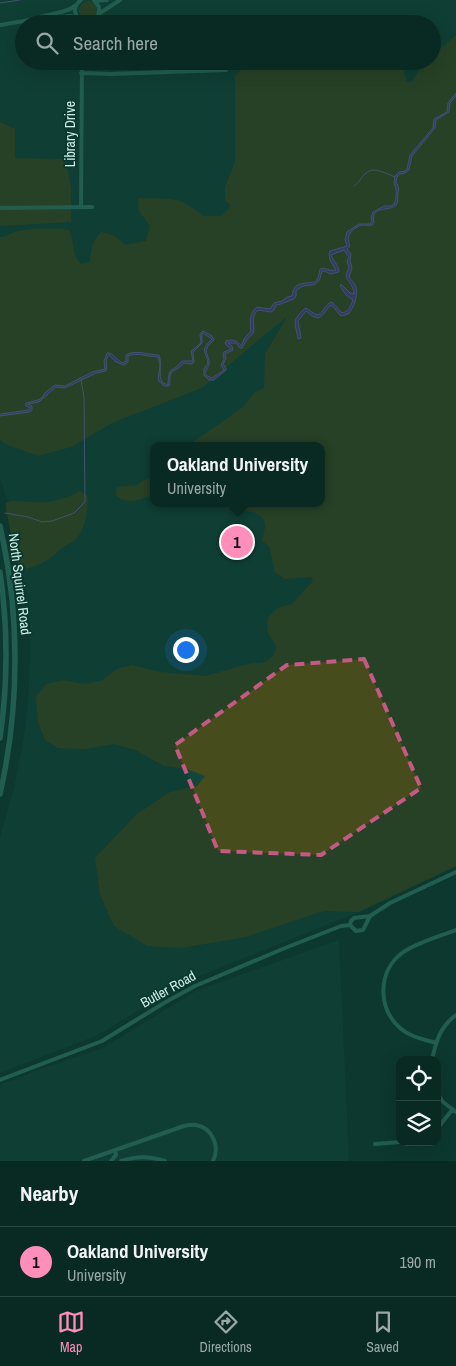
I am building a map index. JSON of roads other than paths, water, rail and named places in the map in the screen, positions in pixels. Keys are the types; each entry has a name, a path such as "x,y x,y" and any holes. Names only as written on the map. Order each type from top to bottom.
{"main road":[{"name":"North Squirrel Road","path":"0,526 11,588 15,655 12,720 0,794"},
{"name":"North Squirrel Road","path":"0,572 5,611 6,647 5,695 0,738"}],"street":[{"path":"98,15 99,7 95,0 107,0"},
{"path":"98,15 120,0"},
{"path":"47,15 68,10 80,1"},
{"path":"77,15 75,10 80,1"},
{"path":"0,25 15,22"},
{"name":"Library Drive","path":"81,70 81,208"},
{"path":"81,73 119,74 226,70"},
{"path":"0,208 92,207"},
{"name":"Butler Road","path":"350,925 354,918 370,916 390,903 456,872"},
{"name":"Butler Road","path":"350,925 356,931 363,930 370,916"},
{"name":"Butler Road","path":"0,1080 102,1041 164,1003 212,978 341,926 350,925"},
{"path":"436,1043 410,1035 396,1024 386,1007 383,996 384,982 390,967 402,953 412,947 456,930"},
{"path":"433,1056 436,1043 443,1028 456,1015"},
{"path":"441,1098 454,1111 441,1124"},
{"path":"84,1161 194,1124 203,1127 213,1138 216,1151 213,1161"},
{"path":"374,1144 396,1142"},
{"path":"111,1161 115,1158 116,1150"},
{"path":"121,1161 133,1157 156,1158 165,1161"}],"waterway":[{"path":"0,3 20,0"},
{"path":"354,186 366,173 373,170 395,177"},
{"path":"5,513 28,517 42,522 52,521 74,513 85,502 84,397 81,380"}],"place":[{"name":"Oakland University","path":"237,542"}]}
